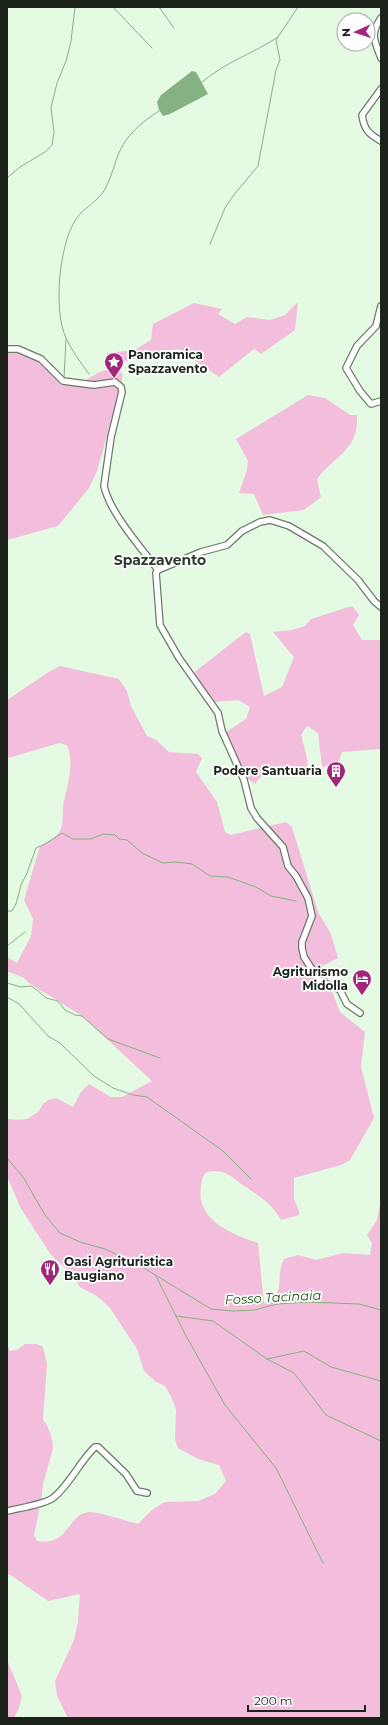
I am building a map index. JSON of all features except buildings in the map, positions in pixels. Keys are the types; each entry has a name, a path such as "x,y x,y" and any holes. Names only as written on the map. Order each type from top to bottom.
{"street":[{"path":"381,18 375,27 374,40 381,58"},
{"path":"381,89 362,116 364,126 381,141"},
{"path":"381,306 376,326 357,346 346,368 360,391 371,404 381,401"},
{"path":"7,349 18,349 41,359 63,381 94,385 115,382 119,384 122,392 110,443 104,486 106,494 119,517 157,572 160,625 179,658 218,713 222,731 244,780 251,808 257,818 283,847 288,866 296,876 308,898 312,916 302,942 304,957 319,980 340,990 347,1004 360,1013"},
{"path":"157,572 201,552 227,545 242,531 260,522 270,520 289,526 323,546 358,580 374,601 381,607"},
{"path":"7,1511 52,1499 62,1489 85,1457 95,1447 98,1447 126,1474 137,1491 147,1493"}],"shaded area":[{"path":"192,71 196,72 208,94 170,114 163,116 159,110 157,102 161,95"},
{"path":"298,302 295,330 261,354 254,349 219,377 178,349 126,361 108,361 107,353 135,350 151,340 153,324 194,303 222,309 218,314 235,324 247,317 270,320 285,315"},
{"path":"7,352 24,354 38,362 61,385 75,385 99,372 110,369 122,373 122,382 97,471 89,488 58,526 7,540"},
{"path":"308,395 325,398 350,415 357,415 357,427 354,437 344,452 317,479 321,497 304,510 263,515 254,494 239,493 247,470 248,461 236,439"},
{"path":"352,606 359,615 353,625 362,640 381,640 381,749 342,752 338,763 322,767 318,733 307,726 301,735 307,758 308,772 286,776 275,776 264,773 255,784 247,778 226,732 246,719 250,707 238,700 214,702 192,674 246,632 250,634 264,696 282,687 294,657 273,632 292,630 305,626 311,619"},
{"path":"60,666 119,679 127,691 131,706 147,736 156,740 169,752 198,754 202,758 196,772 217,802 225,832 231,835 286,822 292,827 318,912 331,934 338,958 322,966 340,1012 365,1032 361,1067 374,1118 350,1160 341,1165 294,1178 294,1199 299,1215 281,1220 263,1199 229,1175 219,1171 209,1171 202,1178 201,1198 204,1208 210,1217 218,1224 237,1235 258,1243 264,1304 276,1295 279,1285 281,1266 284,1259 298,1255 316,1260 343,1253 370,1255 372,1243 367,1235 377,1220 381,1199 381,1718 68,1718 57,1696 55,1681 74,1640 78,1621 80,1594 48,1601 9,1574 7,1576 7,1345 10,1351 17,1350 25,1344 37,1344 43,1347 47,1364 43,1419 50,1433 53,1449 43,1484 34,1535 37,1541 48,1542 56,1539 62,1535 77,1518 82,1514 89,1512 138,1524 153,1509 165,1502 198,1501 215,1494 226,1481 219,1465 198,1459 178,1448 175,1440 176,1410 171,1396 165,1386 156,1382 144,1371 137,1349 110,1308 97,1296 80,1287 70,1272 51,1255 20,1207 7,1176 7,1119 27,1119 38,1112 43,1104 48,1100 56,1098 73,1107 81,1092 89,1084 111,1097 122,1097 152,1081 82,1016 29,983 24,978 7,971 7,957 17,963 31,936 33,919 24,900 40,846 56,836 61,828 63,806 70,775 70,760 67,745 59,743 9,758 7,756 7,700"},
{"path":"7,1660 22,1696 19,1708 14,1718 7,1718"}],"waterway":[{"path":"7,178 20,167 45,152 52,145 54,132 51,108 57,83 66,61 71,41 75,7"},
{"path":"113,7 152,48"},
{"path":"159,7 174,28"},
{"path":"210,244 225,208 258,166 276,70 280,60 276,40 298,7"},
{"path":"202,82 220,69 278,37"},
{"path":"89,374 71,348 62,326 59,295 65,245 70,230 76,219 102,194 105,189 125,141 141,124 159,111"},
{"path":"64,378 66,339"},
{"path":"7,911 12,911 16,904 21,885 36,848 62,833 73,839 91,839 103,834 115,835 119,839 127,840 142,853 163,863 176,862 192,864 210,876 228,877 256,887 271,896 296,901"},
{"path":"7,946 25,932"},
{"path":"7,983 21,987 31,986 46,998 58,1001 65,1010 75,1015 82,1016 108,1039 160,1058"},
{"path":"7,997 19,1004 48,1036 60,1043 94,1076 113,1088 133,1095 147,1097 223,1151 251,1179"},
{"name":"Fosso Tacinaia","path":"7,1158 23,1177 45,1215 60,1233 80,1242 105,1249 139,1265 211,1309 233,1311 254,1310 277,1304 308,1302 359,1304 381,1310"},
{"path":"156,1276 186,1336 225,1405 276,1468 323,1563"},
{"path":"176,1316 213,1321 267,1359 294,1373 326,1415 381,1441"},
{"path":"267,1359 304,1351 331,1367 381,1381"}],"place":[{"name":"Panoramica Spazzavento","path":"114,379"},
{"name":"Podere Santuaria","path":"336,788"},
{"name":"Agriturismo Midolla","path":"362,996"},
{"name":"Oasi Agrituristica Baugiano","path":"50,1286"}],"district":[{"name":"Spazzavento","path":"160,560"}]}
